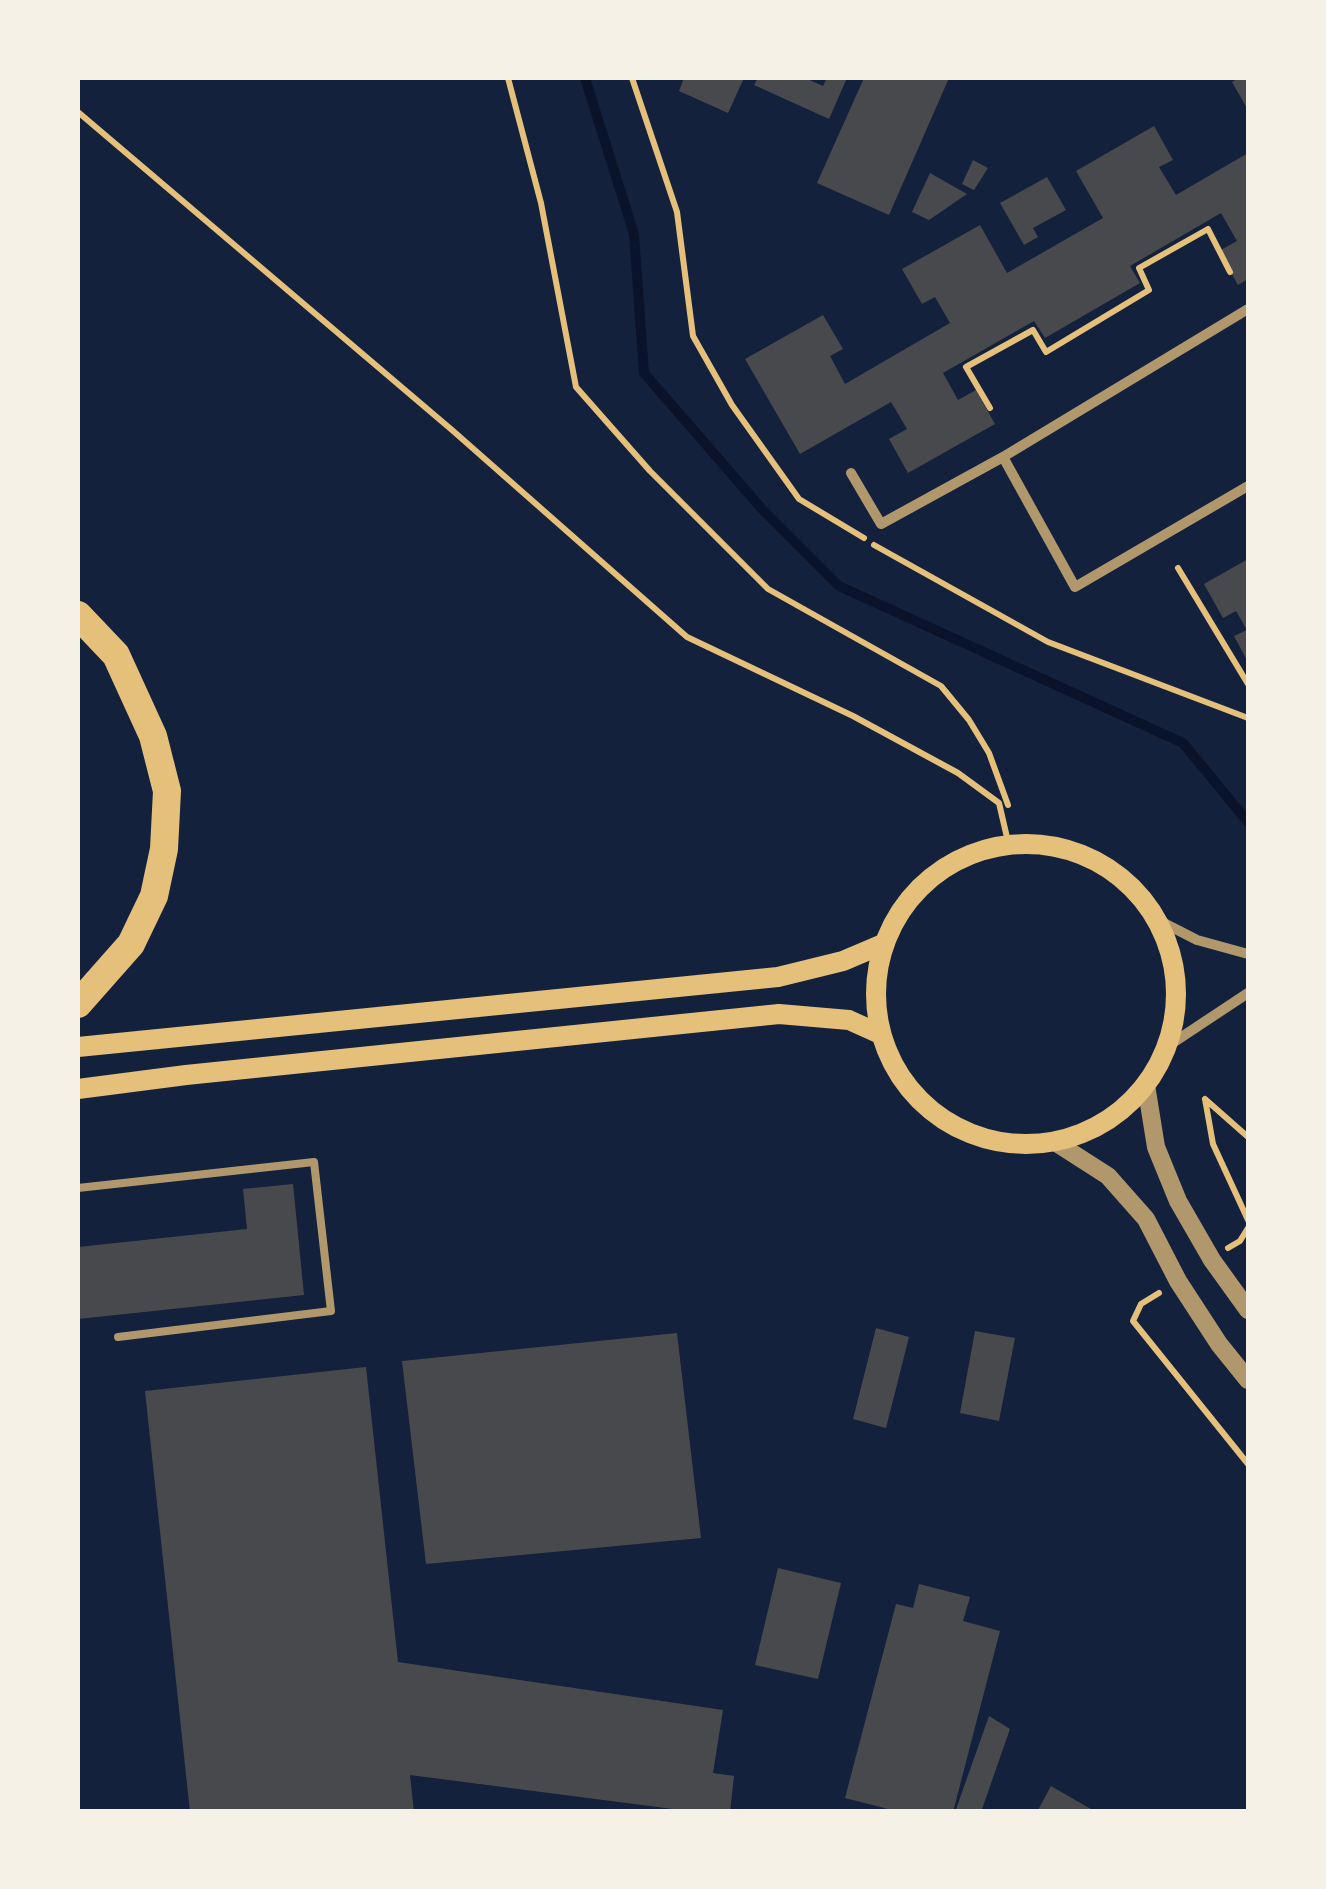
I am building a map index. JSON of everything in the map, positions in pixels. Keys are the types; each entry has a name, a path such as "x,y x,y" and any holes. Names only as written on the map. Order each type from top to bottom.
{"highway":[{"path":"78,615 116,655 153,736 167,792 164,849 154,896 131,944 78,1004"}],"main road":[{"path":"1038,843 1086,855 1128,882 1158,920 1173,960 1176,1004 1168,1046 1146,1085 1120,1111 1090,1131 1055,1142 1010,1144 966,1133 927,1109 898,1075 880,1034 875,988 884,944 907,900 944,867 989,847 1038,843"},
{"path":"78,1047 778,977 843,961 884,944"},
{"path":"78,1089 779,1014 850,1020 880,1034"}],"street":[{"path":"851,473 881,524 1003,458 1248,310"},
{"path":"1003,458 1074,587 1248,486"},
{"path":"1158,920 1196,940 1248,954"},
{"path":"1168,1046 1248,993"},
{"path":"1146,1085 1156,1147 1178,1201 1212,1260 1248,1310"},
{"path":"1055,1142 1108,1176 1146,1219 1178,1281 1248,1380"}],"lane":[{"path":"78,1188 314,1162 330,1311 118,1337"}],"path":[{"path":"508,78 541,203 576,387 650,471 768,589 941,686 970,720 1008,805"},
{"path":"78,112 452,430 687,637 854,716 958,773 998,803 1009,846"},
{"path":"990,408 966,367 1033,330 1046,352 1149,290 1139,268 1208,230 1230,272"},
{"path":"1178,568 1248,684"},
{"path":"1248,1138 1205,1098 1213,1144 1248,1220"},
{"path":"1227,1250 1240,1241 1248,1228"},
{"path":"1162,1291 1141,1304 1133,1320 1248,1464"}],"building":[{"path":"684,78 744,78 728,113 679,91"},
{"path":"758,78 805,78 823,86 827,78 847,78 829,119 754,85"},
{"path":"864,78 949,78 889,215 817,183"},
{"path":"1248,78 1248,110 1232,82"},
{"path":"1154,126 1173,160 1159,167 1176,195 1248,153 1248,279 1238,285 1219,251 1237,241 1221,213 1130,266 1140,283 1045,338 1034,321 943,373 958,400 976,390 995,424 908,473 889,439 907,429 891,402 800,454 745,359 823,315 843,349 830,356 845,384 950,323 935,297 922,304 902,269 980,225 1007,273 1103,218 1076,171"},
{"path":"973,160 988,168 974,190 962,184"},
{"path":"930,173 967,194 929,220 912,212"},
{"path":"1047,177 1066,210 1033,228 1038,237 1024,245 1000,203"},
{"path":"1248,559 1248,662 1234,636 1247,630 1236,611 1223,618 1204,584"},
{"path":"293,1184 304,1295 78,1319 78,1247 247,1229 243,1189"},
{"path":"876,1328 909,1337 886,1428 853,1419"},
{"path":"975,1331 1015,1338 999,1421 960,1413"},
{"path":"677,1333 701,1538 426,1564 402,1361"},
{"path":"366,1367 398,1662 723,1710 713,1773 734,1776 730,1812 696,1812 410,1775 414,1812 190,1812 145,1391"},
{"path":"778,1568 841,1583 818,1679 755,1665"},
{"path":"919,1584 970,1597 963,1621 1000,1631 953,1812 900,1812 845,1798 896,1604 913,1608"},
{"path":"989,1716 1010,1729 981,1812 955,1812"},
{"path":"1051,1786 1096,1812 1037,1812"}],"waterway":[{"path":"585,78 634,234 644,373 762,509 839,586 1183,743 1248,822"}]}
